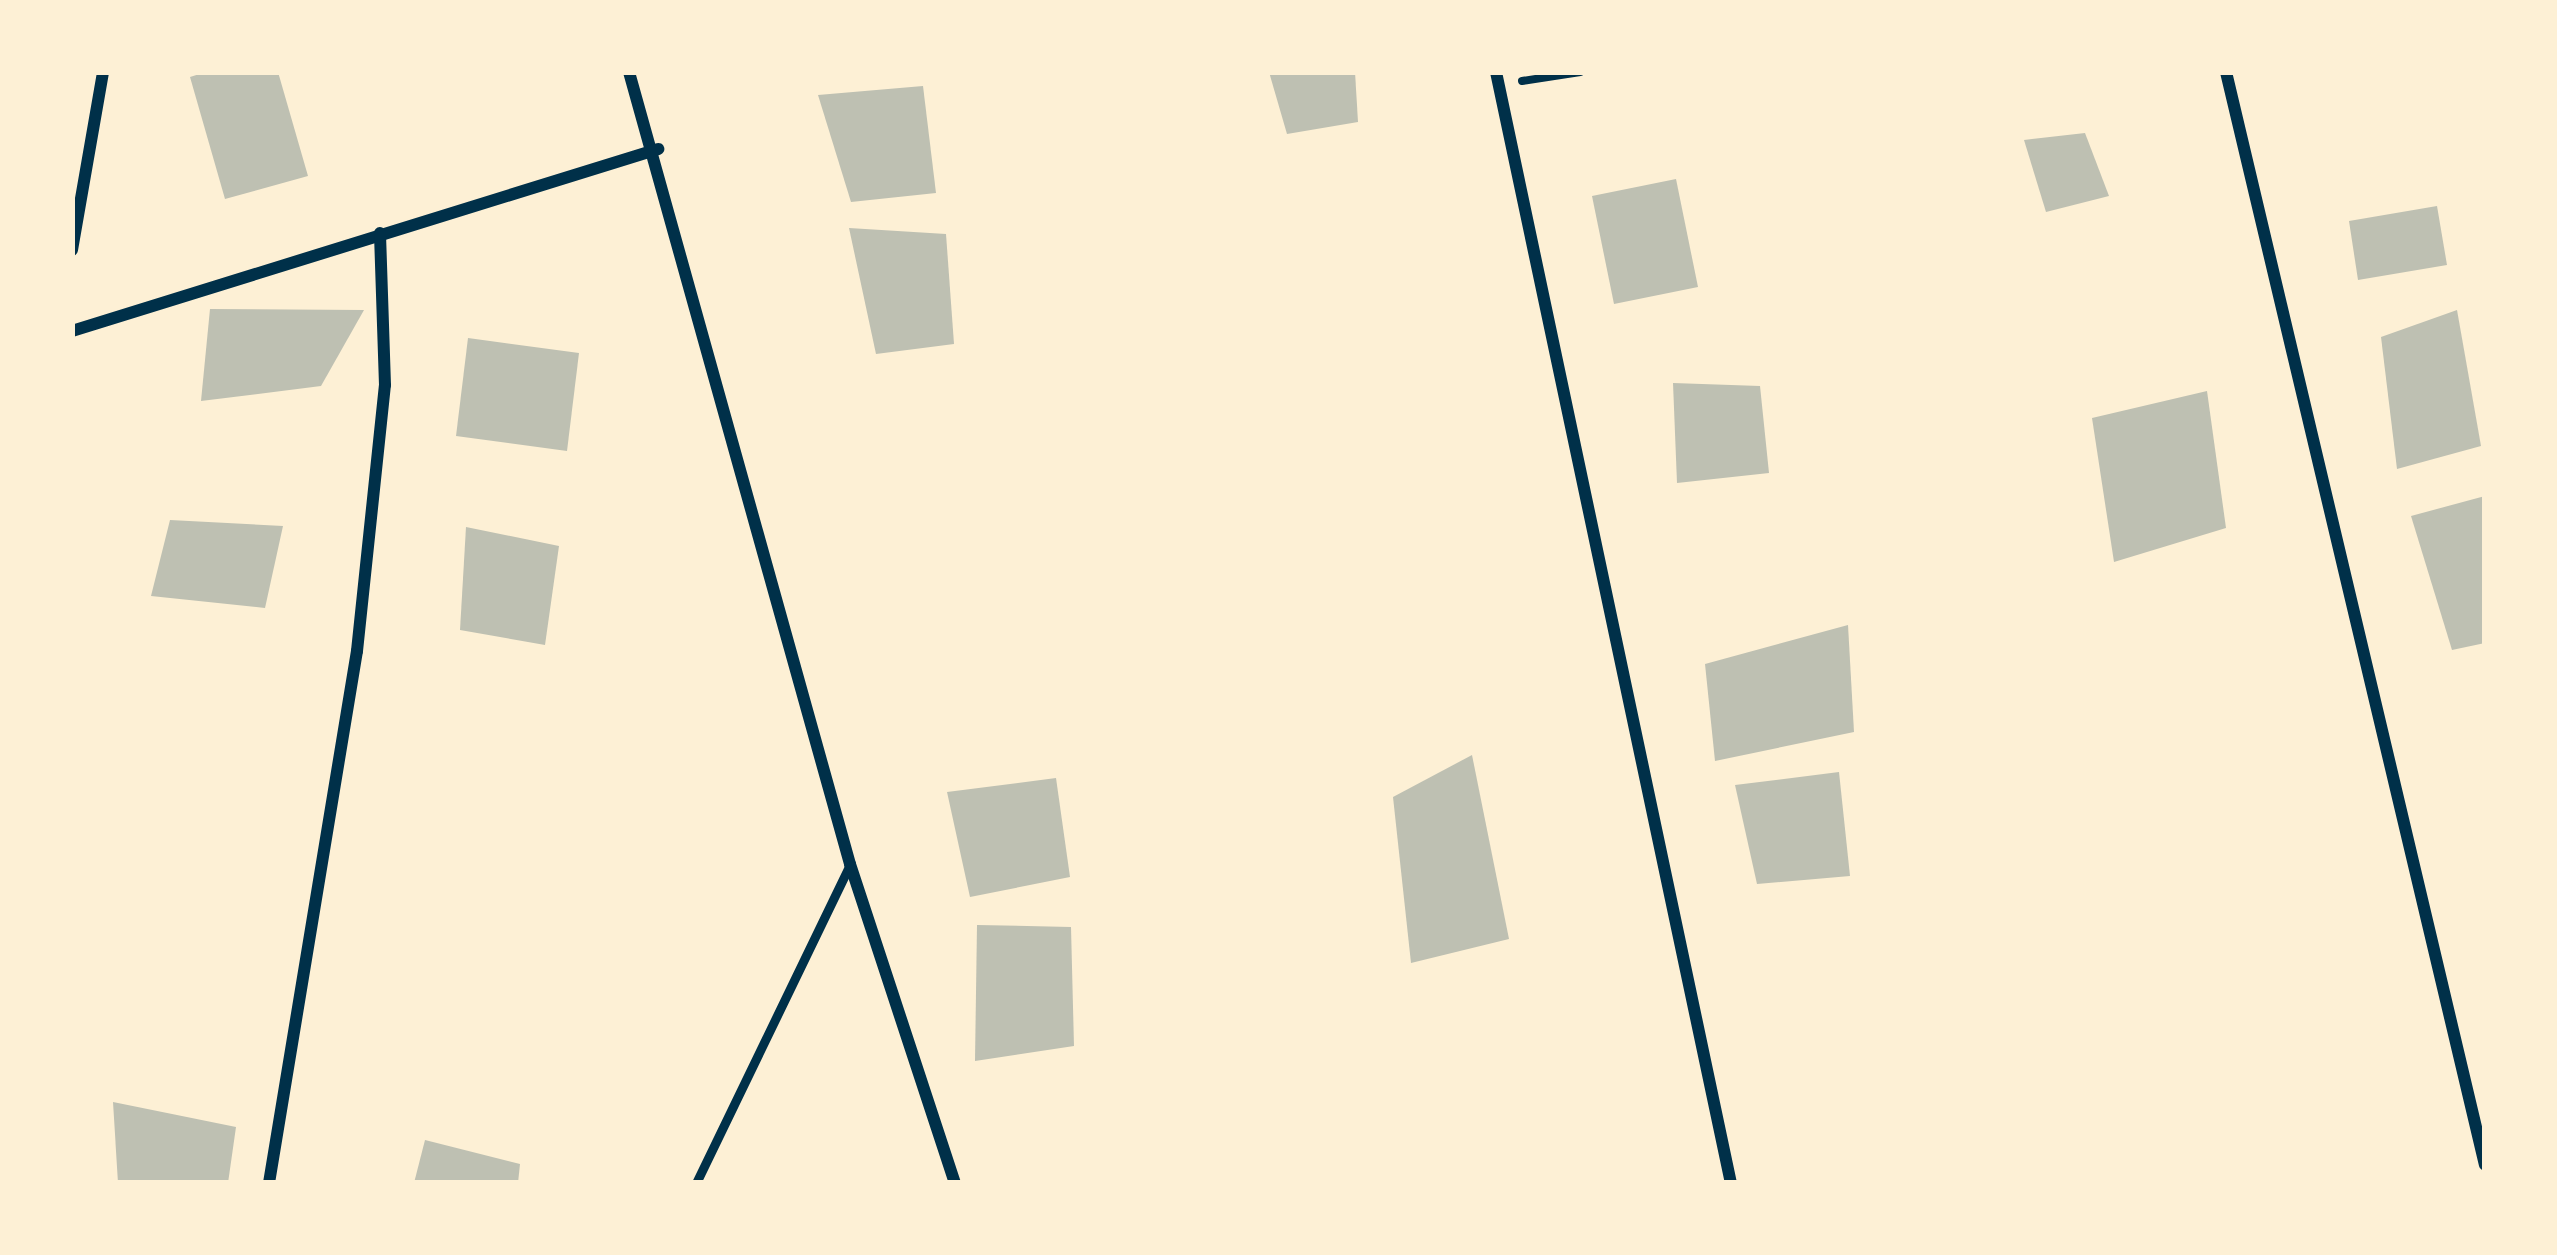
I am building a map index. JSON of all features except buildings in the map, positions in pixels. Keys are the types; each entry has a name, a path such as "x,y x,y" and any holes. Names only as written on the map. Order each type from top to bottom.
{"street":[{"path":"72,250 103,72"},
{"path":"628,72 658,148 850,864 955,1183"},
{"path":"2226,72 2485,1165"},
{"path":"1498,78 1731,1183"},
{"path":"72,331 658,148"},
{"path":"269,1183 357,651 386,385 380,233"}],"lane":[{"path":"696,1183 850,864"}],"path":[{"path":"1498,78 1580,72"}]}
